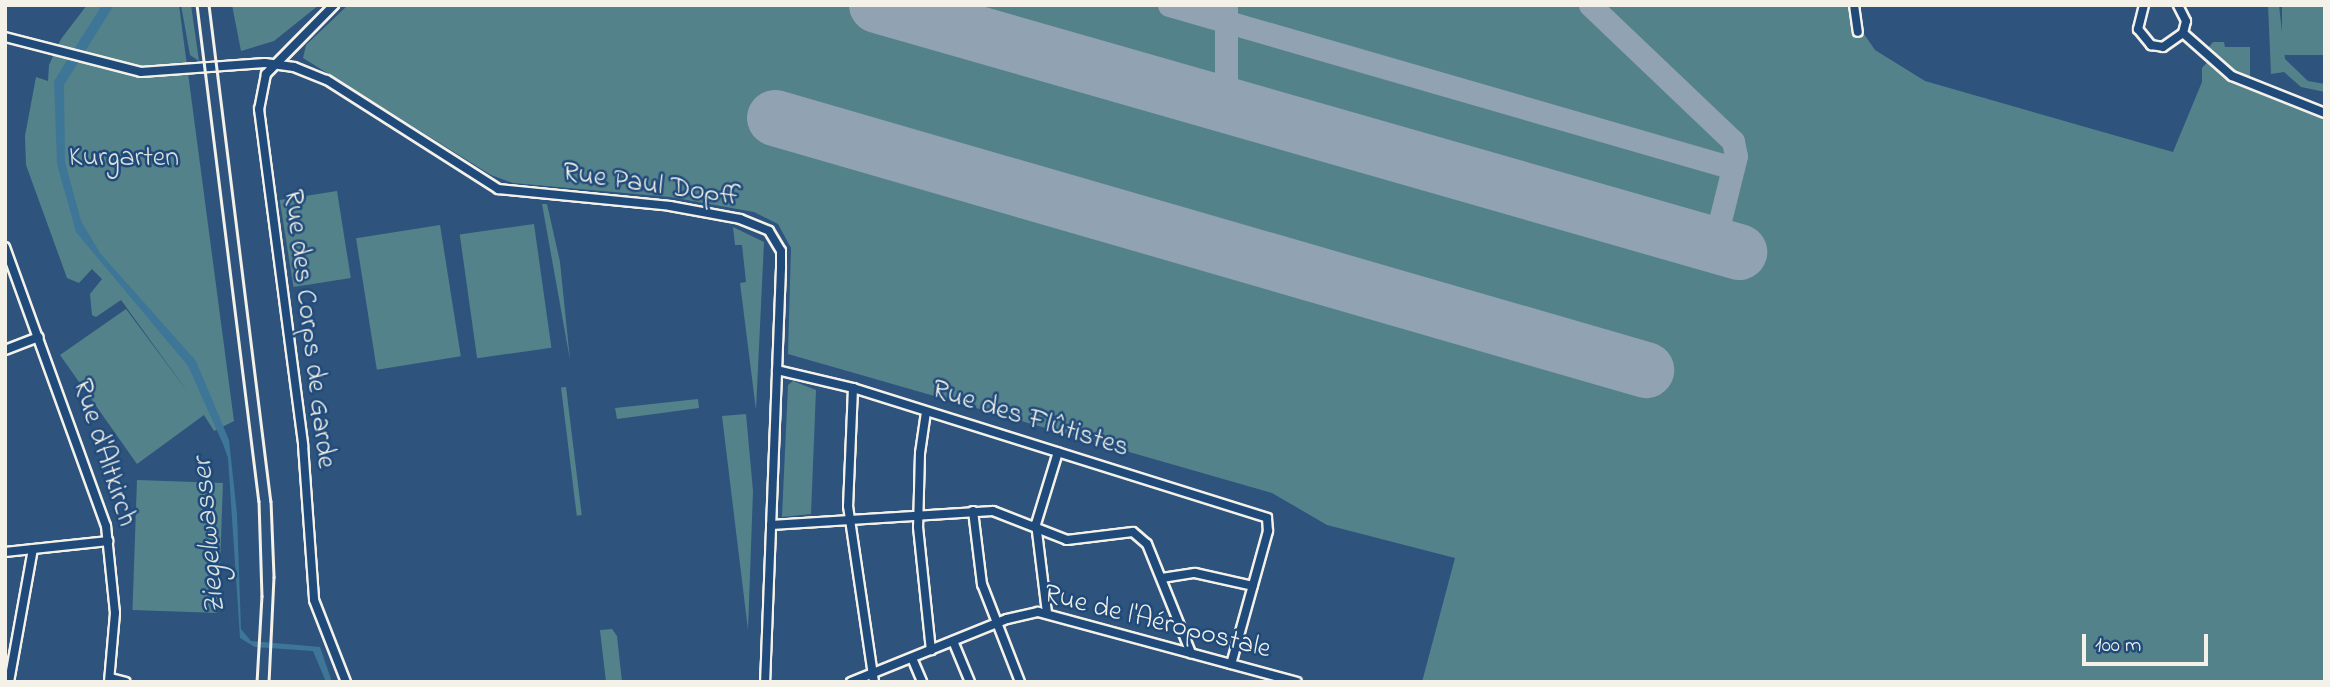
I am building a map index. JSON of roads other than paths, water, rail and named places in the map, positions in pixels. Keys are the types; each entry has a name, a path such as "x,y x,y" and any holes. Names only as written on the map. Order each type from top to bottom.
{"street":[{"name":"Rue des Corps de Garde","path":"334,5 274,64 260,91 260,131 303,445 314,600 346,682"},
{"path":"1854,5 1858,32"},
{"path":"2144,5 2138,29 2151,45 2163,47 2183,33 2186,21 2178,5"},
{"path":"2183,33 2232,76 2325,113"},
{"path":"5,37 86,60 164,73 274,64"},
{"name":"Rue Paul Dopff","path":"274,64 327,80 498,189 670,206 759,225 769,231 781,251 765,682"},
{"name":"Rue d'Altkirch","path":"5,247 95,488 108,541 115,612 109,680"},
{"path":"5,350 39,337"},
{"name":"Rue des Flûtistes","path":"777,370 853,388 1268,520 1253,586"},
{"path":"853,388 850,519 872,678"},
{"path":"926,412 918,514 931,650"},
{"path":"1047,613 1036,530 1058,452"},
{"path":"771,525 973,511 1005,513 1036,530 1072,540 1133,532 1147,544 1191,653"},
{"path":"973,511 982,584 1020,682"},
{"path":"5,552 108,541"},
{"path":"9,682 33,549"},
{"path":"1162,578 1195,573 1253,586 1231,664"},
{"name":"Rue de l'Aéropostale","path":"850,682 872,678 912,658 1026,613 1047,613 1297,682"},
{"path":"953,641 971,682"},
{"path":"912,658 922,682"},
{"path":"109,680 126,682"}],"water":[{"path":"102,5 114,5 64,85 65,162 81,221 100,253 196,361 229,440 237,514 241,629 251,641 320,647 332,682 326,682 313,651 255,647 240,638 228,458 223,444 188,366 76,232 57,164 54,81"}],"railway":[{"path":"197,5 259,501 262,596 257,682"},
{"path":"209,5 271,501 274,577 269,682"}],"park label":[{"name":"Kurgarten","path":"124,159"}],"water label":[{"name":"Ziegelwasser","path":"210,536"}]}
